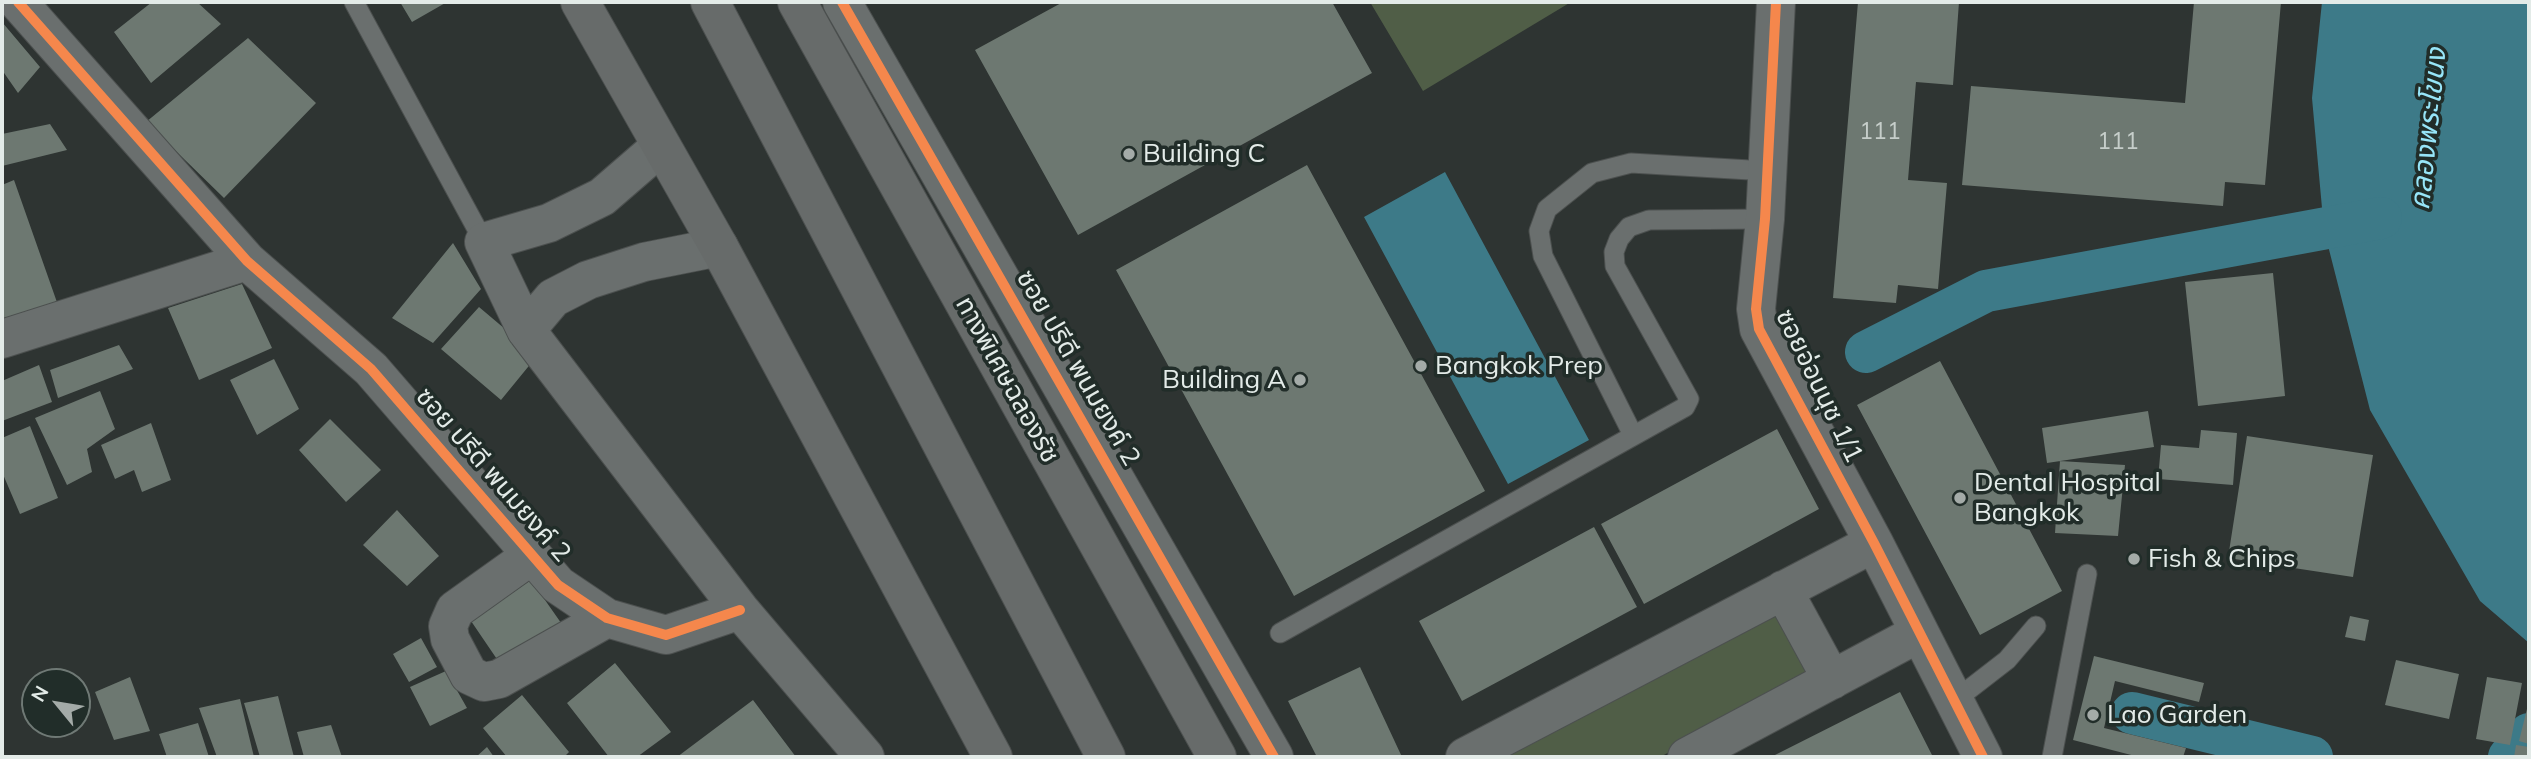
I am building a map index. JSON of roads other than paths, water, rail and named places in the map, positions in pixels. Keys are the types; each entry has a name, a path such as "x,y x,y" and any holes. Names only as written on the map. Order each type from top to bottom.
{"highway":[{"path":"580,2 719,247 993,757"},
{"path":"710,2 1106,757"},
{"name":"ทางพิเศษฉลองรัช","path":"797,2 1217,757"}],"street":[{"name":"ซอย ปรีดี พนมยงค์ 2","path":"18,2 247,261 371,369 558,584 607,618 666,635 740,610"},
{"name":"ซอย ปรีดี พนมยงค์ 2","path":"842,2 1274,757"},
{"name":"ซอยอ่อนนุช 1/1","path":"1776,2 1765,219 1756,309 1759,329 1874,543 1983,757"},
{"path":"661,146 601,197 549,223 484,242 526,330 740,610 865,757"},
{"path":"526,330 553,298 588,280 644,262 719,247"},
{"path":"2,340 247,261"},
{"path":"1465,757 1874,543"},
{"path":"532,555 454,610 448,626 450,639 469,674 484,682 499,679 607,618"},
{"path":"1783,590 1832,680"},
{"path":"1687,757 1919,633"}],"lane":[{"path":"354,2 484,242"},
{"path":"1633,435 1543,256 1539,231 1547,209 1592,173 1630,163 1767,171"},
{"path":"1280,633 1685,407 1689,398 1615,266 1614,252 1619,239 1629,227 1649,220 1765,219"},
{"path":"2052,757 2087,574"},
{"path":"1954,702 2007,660 2036,626"}],"water":[{"name":"คลองพระโขนง","path":"2322,2 2529,2 2529,643 2480,601 2370,410 2324,230 2312,98"},
{"path":"1445,172 1589,440 1508,484 1364,217"}],"waterway":[{"path":"1866,352 1986,291 2381,218"},
{"path":"2132,713 2312,757"},
{"path":"2509,757 2529,734"}],"place":[{"name":"Building C","path":"1129,154"},
{"name":"Bangkok Prep","path":"1421,366"},
{"name":"Building A","path":"1300,380"},
{"name":"Dental Hospital Bangkok","path":"1960,498"},
{"name":"Fish & Chips","path":"2134,559"},
{"name":"Lao Garden","path":"2093,715"}]}
